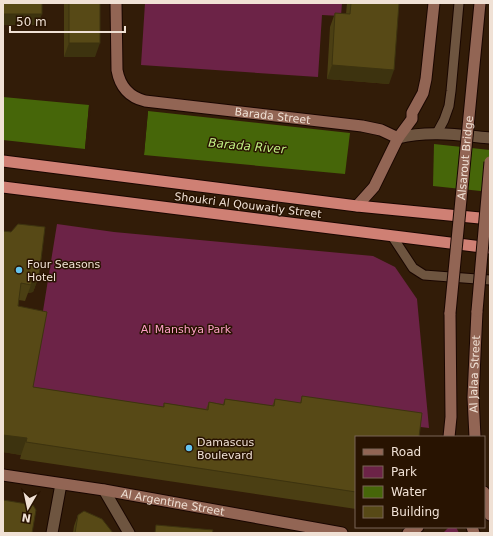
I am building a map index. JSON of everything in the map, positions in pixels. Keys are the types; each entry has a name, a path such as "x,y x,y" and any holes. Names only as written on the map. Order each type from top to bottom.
{"highway":[{"name":"Shoukri Al Qouwatly Street","path":"3,161 357,206 490,219"},
{"name":"Shoukri Al Qouwatly Street","path":"3,187 490,248"}],"main road":[{"path":"116,3 118,78 125,91 131,96 145,101 367,126 381,130 398,138"},
{"path":"357,206 374,187 398,138 412,119 412,113 423,93 426,79 434,3"},
{"name":"Alsarout Bridge","path":"451,417 450,313 480,3"},
{"name":"Al Jalaa Street","path":"475,436 473,397 476,311 490,162"},
{"path":"449,436 451,417"},
{"path":"451,417 454,436"},
{"name":"Al Argentine Street","path":"3,475 104,490 342,533"},
{"path":"485,496 490,514"}],"street":[{"path":"398,138 418,134 437,133 490,138"},
{"path":"52,533 61,484"},
{"path":"104,490 129,533"}],"lane":[{"path":"437,133 449,106 459,3"},
{"path":"392,236 413,268 424,275 490,280"}],"green space":[{"path":"145,3 342,3 341,16 322,15 318,77 141,65"},
{"name":"Al Manshya Park","path":"57,224 114,232 373,256 395,267 417,299 429,428 297,412 28,404"},
{"path":"448,528 456,528 459,533 443,533"}],"water":[{"path":"3,97 89,105 85,149 3,140"},
{"name":"Barada River","path":"148,111 350,133 345,174 144,155"},
{"path":"434,144 490,150 490,192 433,186"}],"pier":[{"path":"89,105 91,105 87,150 85,149"},
{"path":"146,110 148,111 144,155 142,155"}],"building":[{"path":"3,3 42,3 42,14 3,14"},
{"path":"69,3 100,3 100,43 69,43"},
{"path":"351,3 399,3 394,70 332,65 335,13 350,14"},
{"path":"18,224 45,227 39,276 32,277 31,285 21,283 18,306 47,312 33,387 164,407 164,403 208,410 209,402 224,405 225,399 274,406 275,399 301,403 302,396 422,413 419,436 355,436 355,492 26,442 27,438 3,435 3,231 11,232"},
{"path":"3,500 33,505 36,510 32,533 3,533"},
{"path":"84,511 102,519 113,533 75,533 78,515"},
{"path":"156,525 213,530 212,533 155,533"}],"place":[{"name":"Four Seasons Hotel","path":"19,270"},
{"name":"Damascus Boulevard","path":"189,448"}]}
